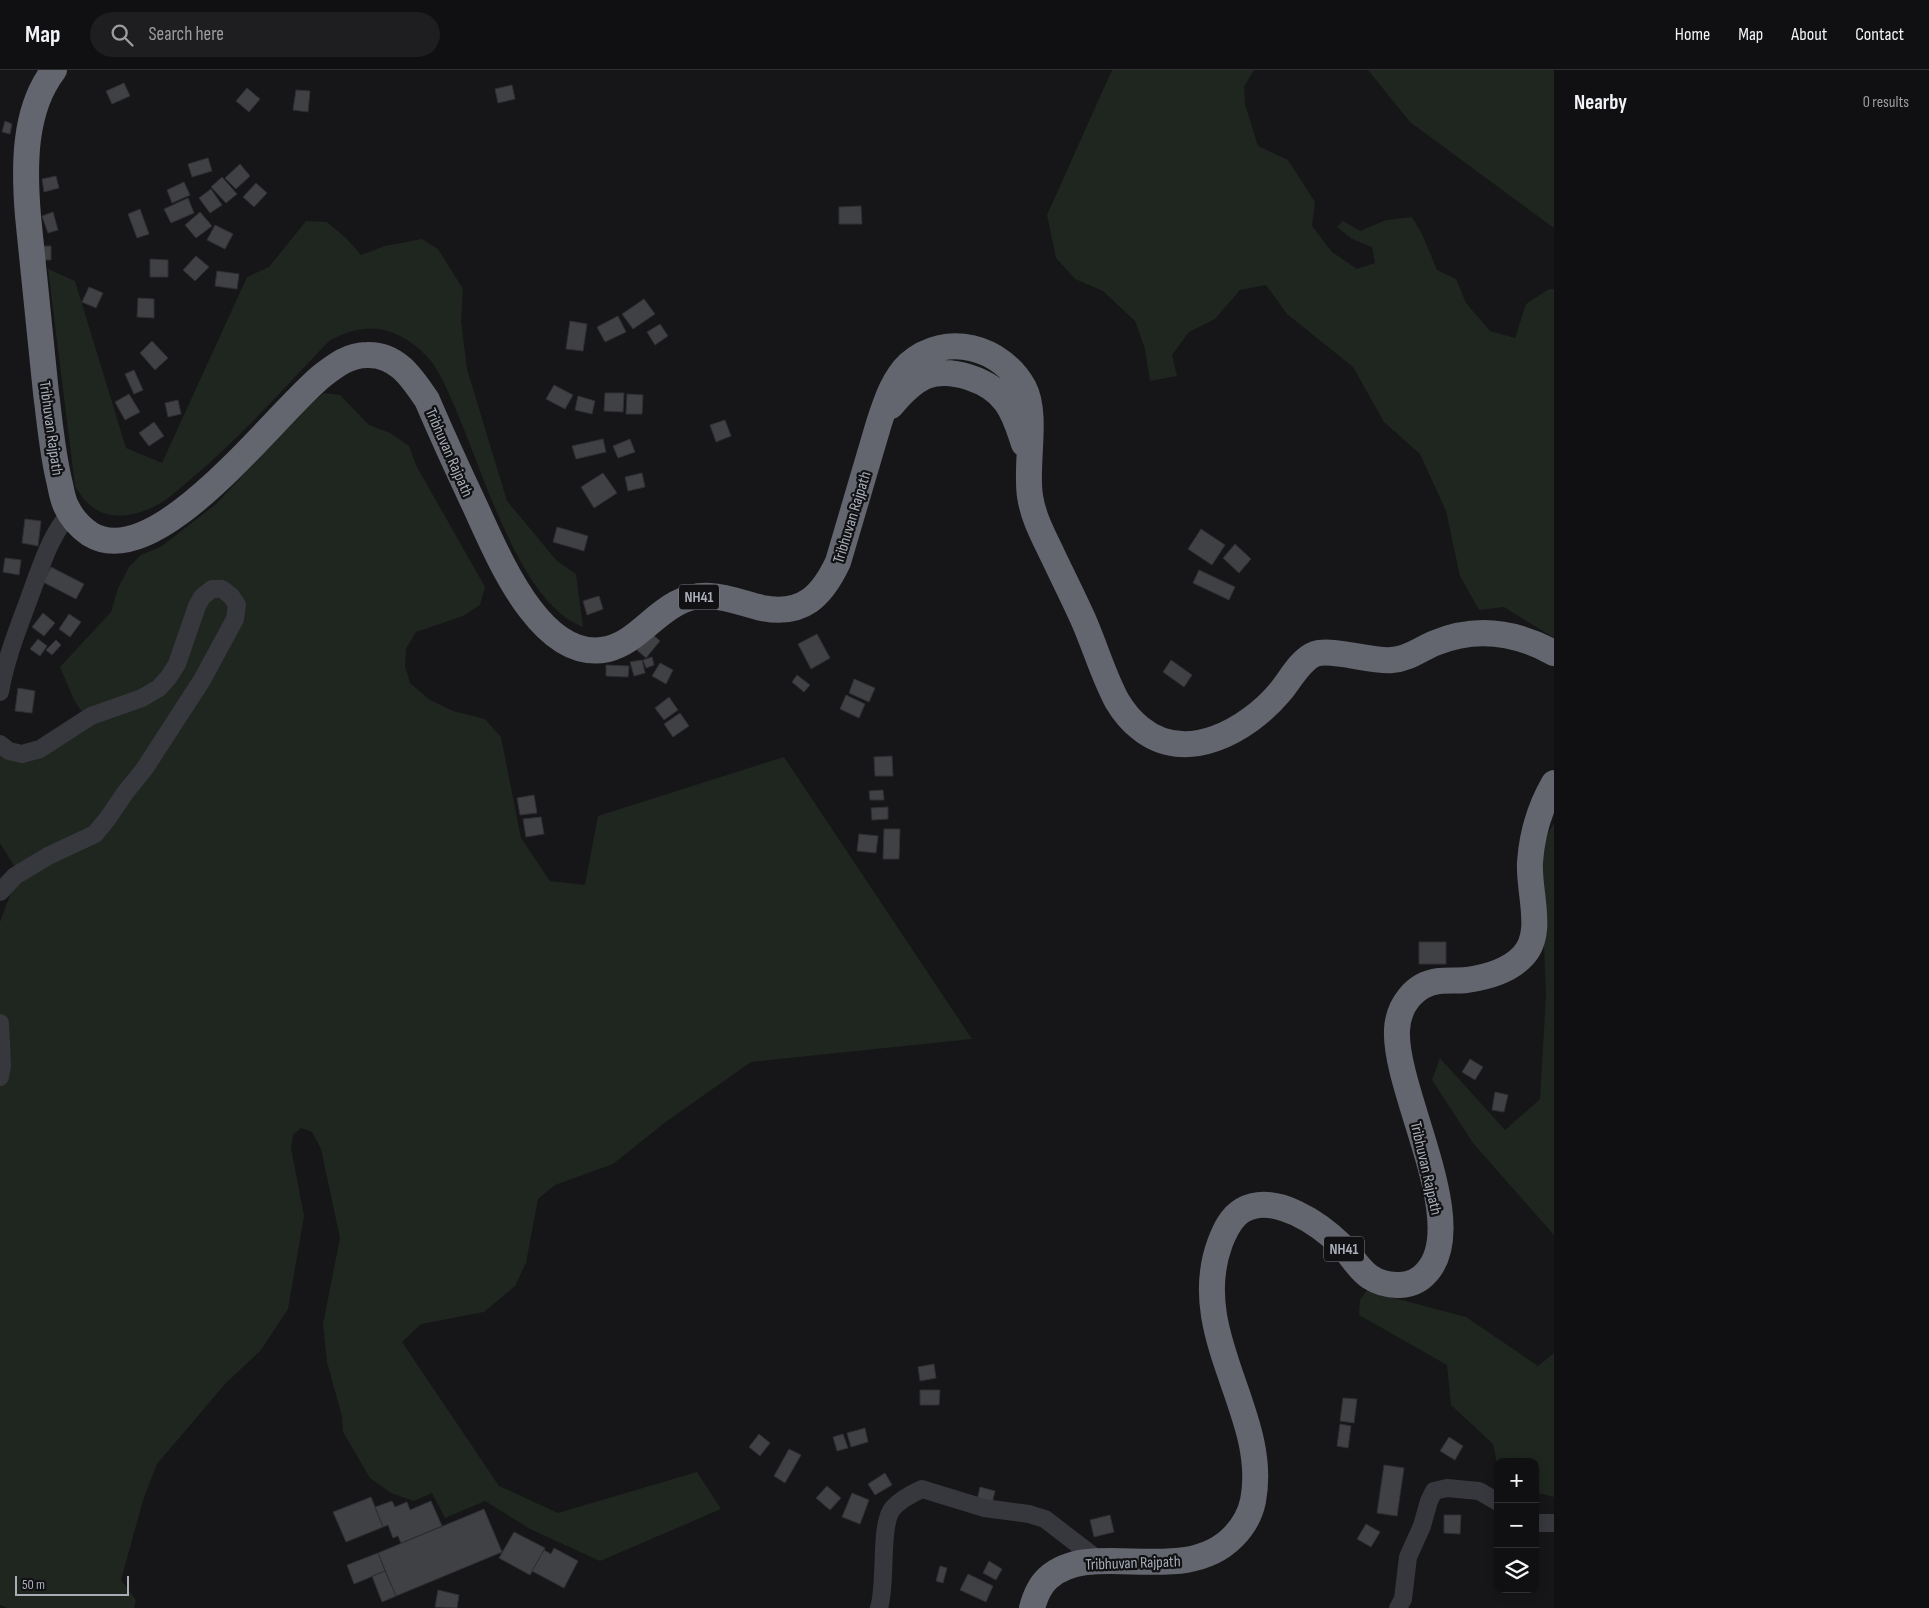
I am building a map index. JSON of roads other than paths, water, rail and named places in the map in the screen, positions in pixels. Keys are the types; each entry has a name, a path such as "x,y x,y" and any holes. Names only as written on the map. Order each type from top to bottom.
{"highway":[{"name":"Tribhuvan Rajpath","path":"54,70 43,88 33,117 28,147 26,191 52,451 64,500 70,513 87,532 102,540 131,539 173,518 246,453 321,376 341,362 365,354 392,360 405,370 427,400 500,560 533,613 554,633 569,643 586,649 602,650 619,645 669,608 681,601 694,597 716,597 762,608 781,610 799,607 816,596 828,582 838,562 879,423 894,384 909,364 924,354 941,348 960,346 970,347 999,359 1016,376 1023,387 1030,410 1029,493 1035,516 1120,706 1133,722 1157,739 1188,745 1205,742 1224,734 1247,721 1265,707 1305,661 1316,654 1328,653 1378,660 1395,660 1410,656 1446,638 1485,632 1518,638 1554,653"},
{"name":"Tribhuvan Rajpath","path":"1032,1608 1038,1590 1046,1579 1057,1571 1070,1566 1101,1562 1171,1562 1203,1556 1217,1550 1230,1541 1244,1523 1252,1502 1254,1479 1250,1443 1245,1419 1218,1335 1213,1314 1211,1292 1213,1269 1219,1244 1232,1220 1240,1212 1249,1207 1271,1205 1293,1212 1316,1225 1336,1240 1366,1274 1387,1284 1401,1285 1416,1281 1422,1278 1432,1265 1439,1247 1439,1209 1429,1164 1400,1061 1397,1040 1400,1014 1410,996 1425,985 1488,976 1514,964 1527,952 1535,934 1530,888 1531,853 1541,810 1554,783"}],"street":[{"path":"0,692 5,664 45,554 58,526 70,513"},
{"path":"0,744 9,751 22,754 40,748 91,716 142,698 159,688 177,664 197,606 202,597 212,589 222,589 231,596 237,605 235,619 202,680 146,768 125,792 95,834 48,856 15,876 0,892"},
{"path":"0,1023 2,1066 0,1077"},
{"path":"879,1608 886,1521 892,1509 903,1498 922,1488 984,1508 1029,1514 1045,1519 1101,1562"},
{"path":"1398,1608 1403,1599 1408,1557 1422,1526 1429,1500 1434,1491 1447,1488 1479,1491 1494,1500"},
{"path":"1539,1523 1554,1523"}]}
